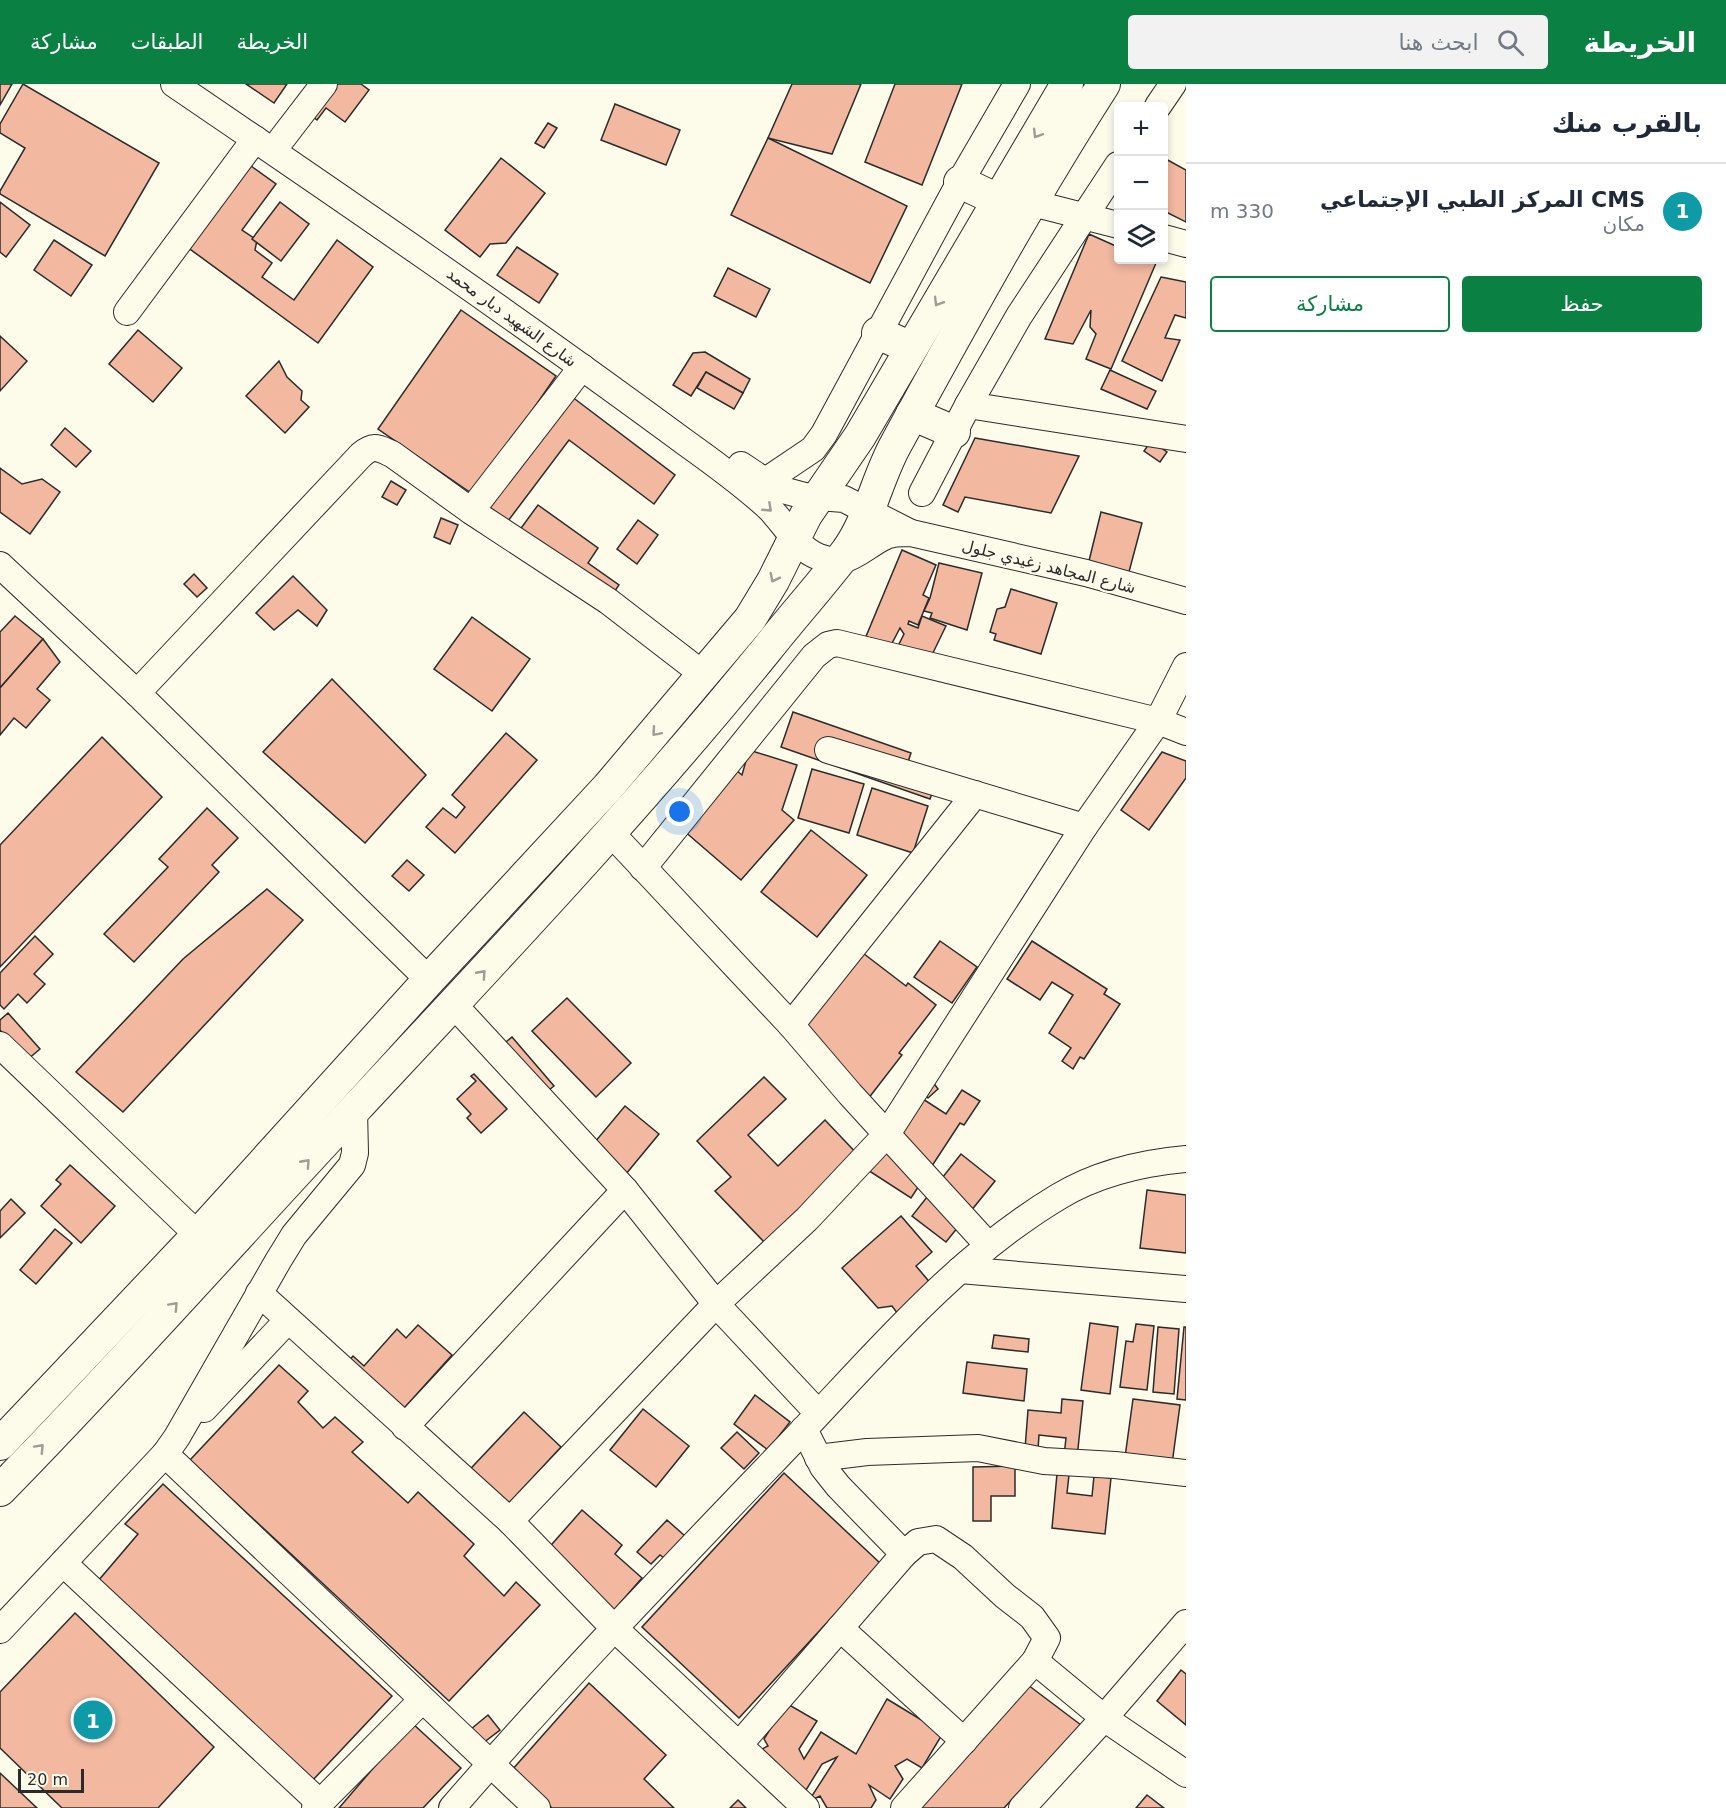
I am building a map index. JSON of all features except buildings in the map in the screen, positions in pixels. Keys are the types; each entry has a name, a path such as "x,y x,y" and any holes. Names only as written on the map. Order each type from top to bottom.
{"main road":[{"path":"0,1444 198,1235 429,980 608,788 750,619 818,496 854,444 1067,84"},
{"path":"0,1490 454,1005 728,697 838,561 855,538 892,450 981,290 1104,84"},
{"path":"960,182 998,200"},
{"path":"878,333 911,348"},
{"path":"912,414 961,419"}],"street":[{"name":"شارع الشهيد دبار محمد","path":"174,84 477,291 582,367 764,482 789,493 844,499 868,509"},
{"name":"شارع الشهيد دبار محمد","path":"198,84 281,140 667,419 717,465 768,507 800,546 818,557 838,561"},
{"path":"281,140 324,84"},
{"path":"764,482 813,449 824,434 960,182 1017,84"},
{"path":"1161,102 1173,84"},
{"path":"127,312 255,139"},
{"path":"922,493 1020,316 1114,172"},
{"path":"1032,203 1114,224"},
{"path":"1168,239 1186,244"},
{"path":"471,511 582,367"},
{"path":"961,419 1186,439"},
{"path":"138,693 369,448 378,448 392,454 471,511 608,601 704,675"},
{"name":"شارع المجاهد زغيدي جلول","path":"868,509 911,533 1086,573 1186,601"},
{"name":"شارع المجاهد زغيدي جلول","path":"838,561 858,555 889,535 911,533"},
{"path":"0,565 138,693 429,980"},
{"path":"643,868 814,656 828,645 837,643 1158,721 1186,732"},
{"path":"510,1521 716,1305 807,1218 887,1134 1084,827 1158,721 1186,666"},
{"path":"828,750 1084,827"},
{"path":"791,1025 975,794"},
{"path":"610,832 791,1025 850,1094 988,1245"},
{"path":"454,1005 625,1190 811,1421 818,1458 838,1486 904,1554"},
{"path":"0,1045 198,1235"},
{"path":"171,1445 294,1235 349,1171 355,1153 354,1110"},
{"path":"452,1808 614,1628 923,1302 988,1245 1058,1197 1103,1175 1158,1162 1186,1159"},
{"path":"405,1427 625,1190"},
{"path":"960,1270 1186,1288"},
{"path":"259,1293 510,1521 614,1628 806,1808"},
{"path":"0,1630 288,1320"},
{"path":"171,1445 422,1700 537,1808"},
{"path":"818,1458 867,1452 978,1448 1044,1461 1115,1465 1186,1473"},
{"path":"739,1745 904,1554 918,1542 936,1539 963,1557 1005,1596 1032,1617 1047,1638 1035,1661 904,1808"},
{"path":"63,1563 318,1805 422,1700"},
{"path":"1022,1808 1186,1623"},
{"path":"840,1628 964,1741"},
{"path":"1035,1661 1104,1718 1186,1774"}],"place":[{"name":"CMS المركز الطبي الإجتماعي","path":"93,1720"}]}
